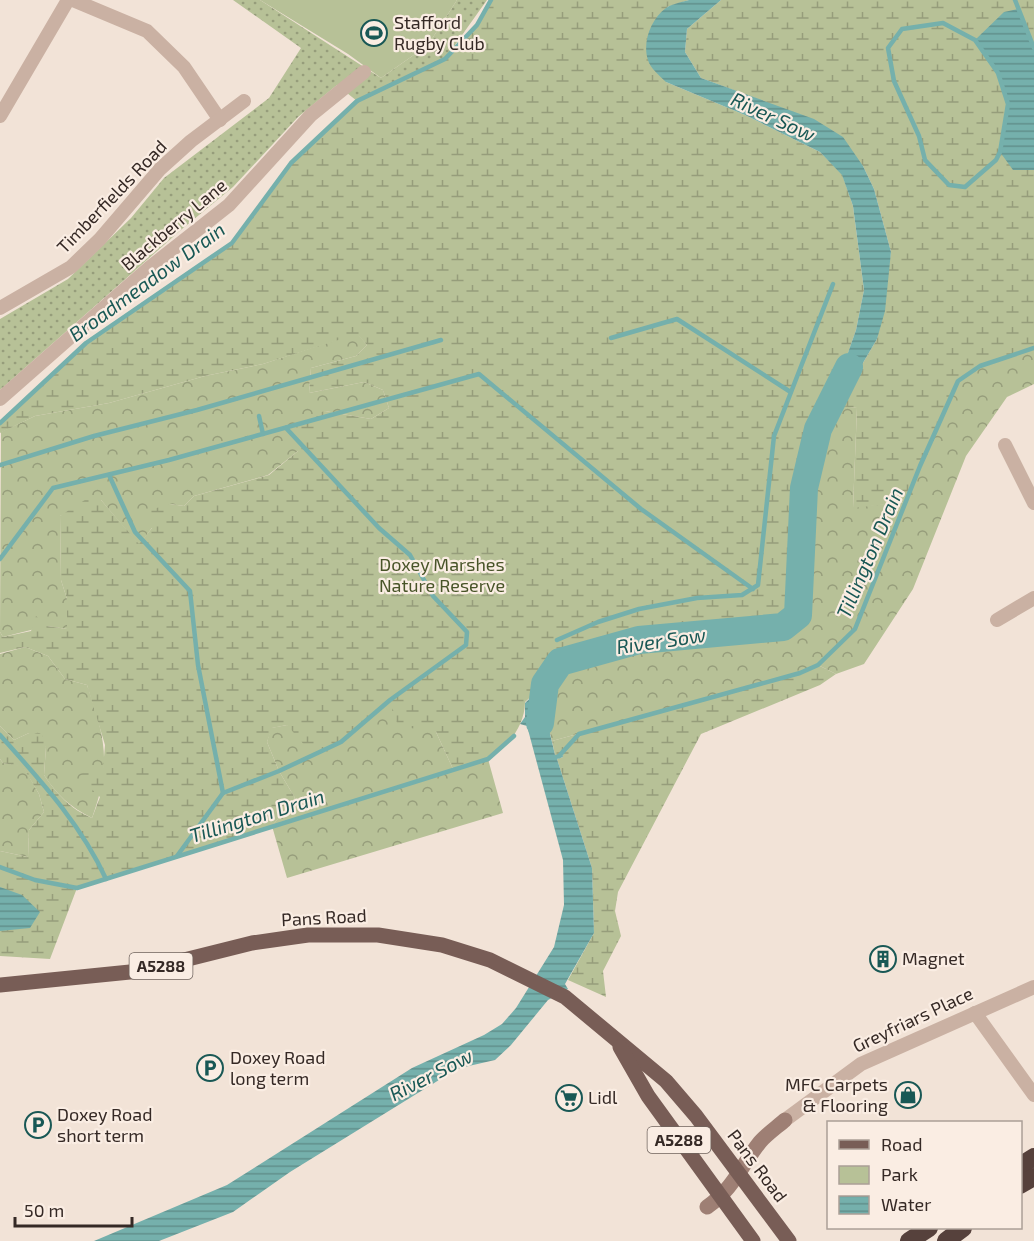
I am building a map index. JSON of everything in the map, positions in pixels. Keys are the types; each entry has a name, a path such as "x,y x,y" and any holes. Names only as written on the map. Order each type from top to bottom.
{"highway":[{"path":"909,1241 926,1229"},
{"path":"946,1241 961,1229"}],"main road":[{"name":"Pans Road","path":"4,981 140,971 252,943 308,935 378,935 442,945 490,960 565,997 588,1013 616,1040 666,1081 789,1241"},
{"name":"Pans Road","path":"616,1040 648,1096 753,1241"}],"street":[{"path":"0,116 70,0 147,31 184,67 220,120"},
{"name":"Blackberry Lane","path":"0,399 149,268 229,205 252,183 305,122 364,72"},
{"name":"Timberfields Road","path":"0,308 71,267 100,239 160,169 191,141 244,101"},
{"path":"1005,445 1034,503"},
{"path":"997,620 1034,598"},
{"name":"Greyfriars Place","path":"707,1208 721,1198 740,1175 761,1142 785,1120 861,1064 1034,987"},
{"path":"975,1013 1034,1095"}],"green space":[{"path":"233,0 260,0 381,78 428,45 457,0 487,0 445,59 357,101 337,85 298,117 233,187 182,229 0,390 0,319 68,279 131,218 164,178 269,98 301,48"},
{"name":"Stafford Rugby Club","path":"260,0 457,0 428,45 381,78 348,54"},
{"name":"Doxey Marshes Nature Reserve","path":"491,0 689,0 667,7 666,82 745,115 820,152 842,174 853,206 864,290 856,330 832,399 860,368 877,339 891,252 874,189 863,166 755,98 701,78 685,52 687,29 721,0 1034,0 1034,348 980,366 958,381 906,502 853,508 857,408 829,405 819,431 807,482 798,615 783,627 639,640 560,662 545,684 525,702 519,727 503,747 485,760 453,769 436,732 398,726 390,700 341,742 313,755 287,725 272,728 267,742 279,771 295,798 272,826 77,888 50,959 0,956 0,851 28,857 29,830 44,812 39,794 23,767 3,763 0,759 0,726 14,740 29,733 42,734 46,747 44,775 59,795 77,810 92,818 100,797 80,778 88,767 103,769 105,745 87,685 65,679 48,656 25,647 0,653 0,632 3,637 31,631 36,616 47,626 67,629 67,599 61,580 60,516 91,496 101,500 139,544 152,528 150,510 170,504 184,506 194,496 269,475 298,451 302,418 325,411 371,419 389,408 383,390 364,382 309,393 311,368 356,356 367,345 357,334 263,364 205,376 109,403 35,416 0,433 0,423 86,343 232,243 291,163 357,101 445,59 477,25"},
{"path":"357,333 367,345 356,356 311,368 309,393 364,382 383,390 389,408 371,419 325,411 298,451 268,475 194,496 184,506 170,504 139,545 101,500 60,516 61,580 67,599 67,629 47,626 3,637 0,632 1,432 35,416 109,403 205,376 263,364"},
{"path":"1034,348 1034,384 1007,397 966,456 913,589 864,664 836,674 818,665 800,673 552,741 548,725 553,705 545,684 560,662 639,640 783,627 800,592 804,488 818,429 829,404 857,408 853,507 906,502 958,381 980,366"},
{"path":"25,647 48,656 65,679 87,685 98,720 104,751 102,781 92,818 65,800 44,775 46,747 29,733 14,740 0,726 0,654"},
{"path":"818,665 836,674 820,685 701,734 618,892 615,911 621,936 603,971 606,997 568,980 594,933 592,868 557,759 563,757 562,754 555,755 552,741 800,673"},
{"path":"390,700 436,732 453,769 488,759 503,813 287,878 272,826 295,798 279,771 267,742 271,728 287,725 341,741"},
{"path":"0,759 3,763 23,766 39,794 44,812 29,830 28,857 0,851"}],"water":[{"path":"689,0 721,0 687,29 685,52 701,78 814,119 843,137 863,166 874,189 891,252 885,311 877,339 860,368 831,401 856,330 864,290 853,206 842,175 820,152 745,115 666,82 653,69 646,53 647,39 652,25 666,8"},
{"path":"1018,9 1034,48 1034,170 1013,170 1000,152 1008,104 998,73 975,40 1004,12"},
{"path":"545,684 553,705 548,725 555,755 562,753 563,757 557,759 592,868 594,933 565,984 568,989 548,1000 511,1045 495,1060 460,1068 439,1080 290,1172 233,1212 159,1241 94,1241 227,1185 412,1068 484,1035 502,1024 516,1008 554,947 564,905 563,860 527,726 520,724 525,717 525,703"},
{"path":"0,887 22,895 40,912 30,928 0,931"}],"waterway":[{"name":"Broadmeadow Drain","path":"0,423 86,343 232,243 291,163 357,101 445,59 477,25 491,0"},
{"name":"Tillington Drain","path":"1015,0 1034,48"},
{"path":"943,23 975,40 998,73 1008,104 1000,152 996,160 965,187 949,185 925,160 919,136 894,81 888,48 902,29 943,23"},
{"path":"557,640 598,622 639,609 697,598 742,595 758,585 774,436 833,284"},
{"path":"611,338 677,319 789,391"},
{"path":"0,465 94,436 197,410 441,340"},
{"name":"Tillington Drain","path":"559,756 579,734 800,673 818,665 855,629 920,466 958,381 980,366 1034,348"},
{"name":"River Sow","path":"540,723 545,684 560,662 639,640 783,627 798,615 804,488 818,429 849,367"},
{"path":"0,559 53,488 169,460 479,374 641,509 753,589"},
{"path":"259,416 263,434"},
{"path":"223,793 279,771 341,742 390,700 466,645 467,632 433,596 410,555 379,528 286,428"},
{"path":"109,475 135,532 190,591 198,665 223,793 177,856"},
{"path":"0,735 72,821 106,879"},
{"name":"Tillington Drain","path":"0,867 35,880 77,888 488,759 514,736"}],"place":[{"name":"Stafford Rugby Club","path":"374,33"},
{"name":"Magnet","path":"883,959"},
{"name":"Doxey Road long term","path":"210,1068"},
{"name":"MFC Carpets & Flooring","path":"908,1095"},
{"name":"Lidl","path":"569,1098"},
{"name":"Doxey Road short term","path":"38,1125"}]}
